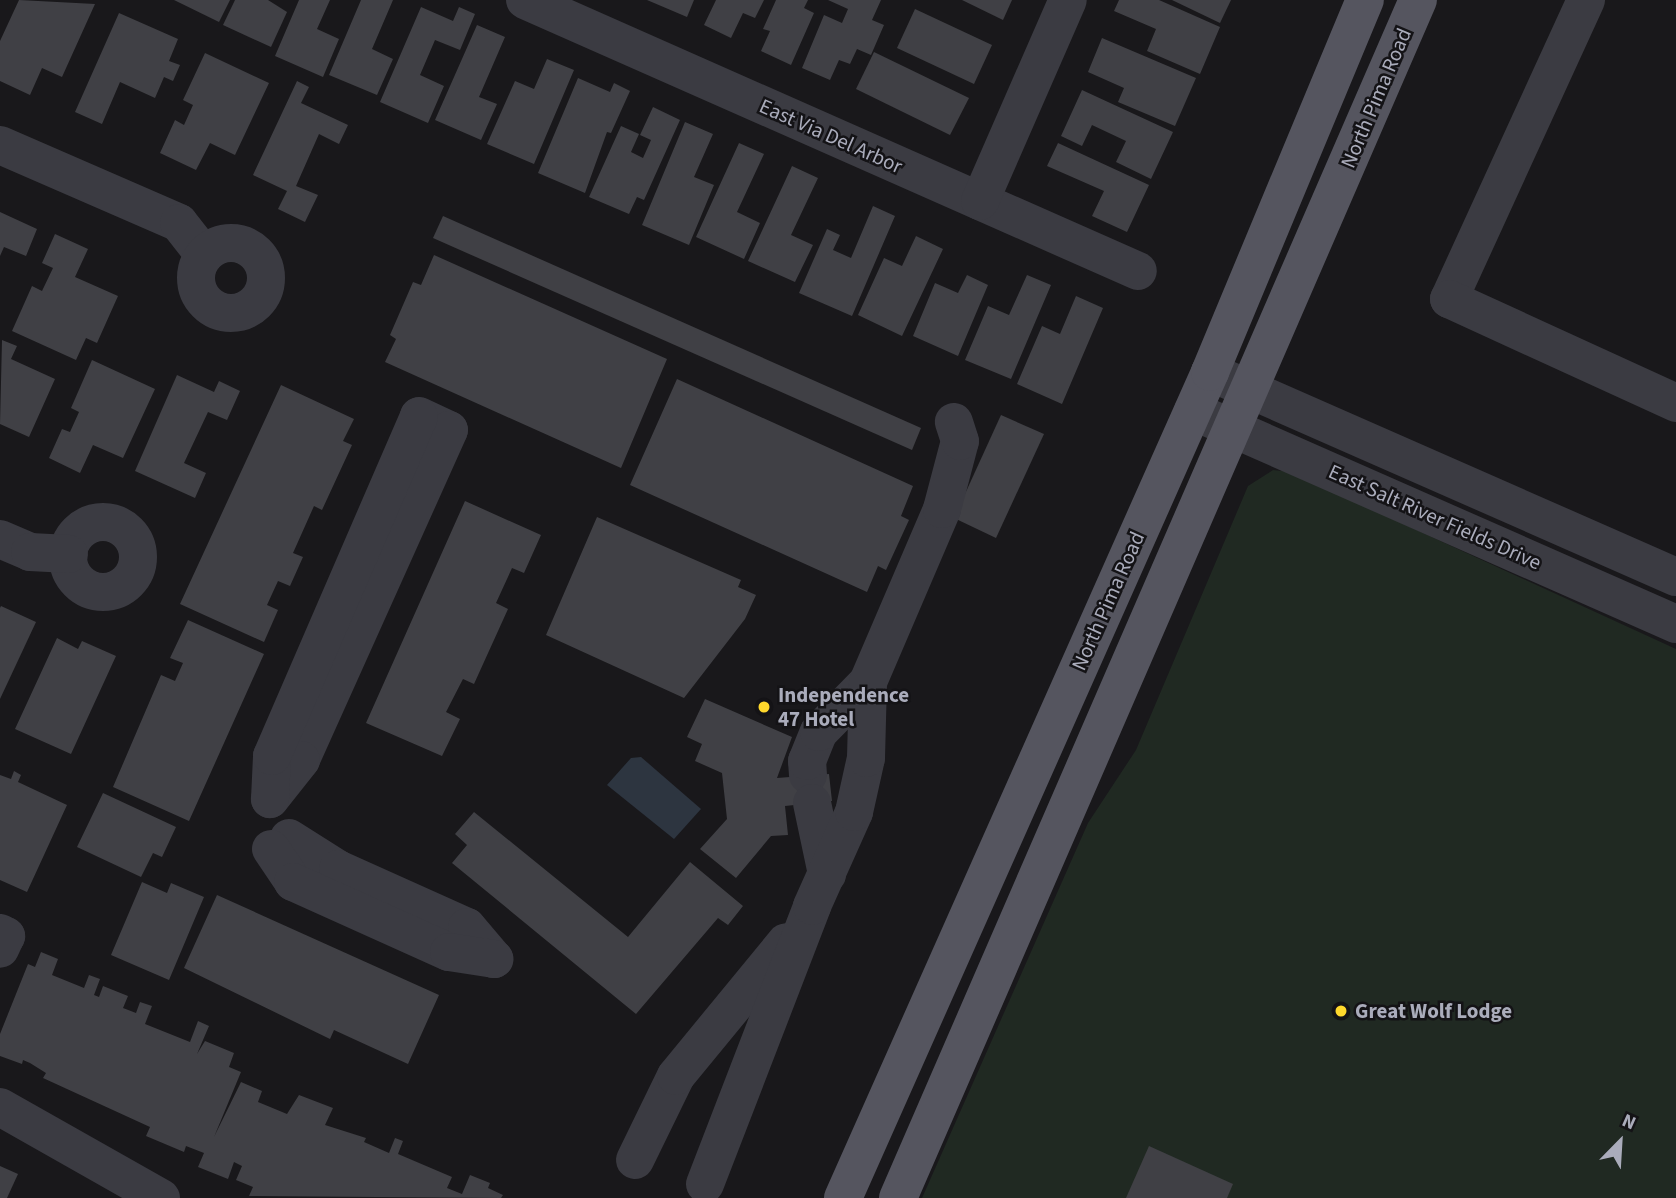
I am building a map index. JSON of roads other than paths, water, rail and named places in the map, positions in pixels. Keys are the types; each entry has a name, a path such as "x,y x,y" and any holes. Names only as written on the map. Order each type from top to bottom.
{"main road":[{"name":"North Pima Road","path":"843,1198 1193,411 1366,0"},
{"name":"North Pima Road","path":"898,1198 1236,428 1418,0"},
{"path":"865,1198 883,1174 958,1007 1010,941"}],"street":[{"path":"979,201 1069,0"},
{"path":"1586,0 1449,299 1676,403"},
{"name":"East Via Del Arbor","path":"534,2 1138,271"},
{"path":"0,145 179,223 204,255"},
{"name":"East Salt River Fields Drive","path":"1210,372 1676,577"},
{"name":"East Salt River Fields Drive","path":"1193,411 1676,624"},
{"path":"419,416 449,430 301,760 270,800 272,755 419,416"},
{"path":"705,1184 819,890 854,812 863,771 868,682 942,509 960,441 954,422"},
{"path":"0,539 30,552 69,554"},
{"path":"635,1160 676,1076 819,890 807,761 819,732 868,682"},
{"path":"280,844 467,927 494,959 449,952 293,882 280,844"},
{"path":"0,933 6,936 0,949"},
{"path":"0,1107 162,1198"}],"place":[{"name":"Independence 47 Hotel","path":"764,707"},
{"name":"Great Wolf Lodge","path":"1341,1011"}]}
